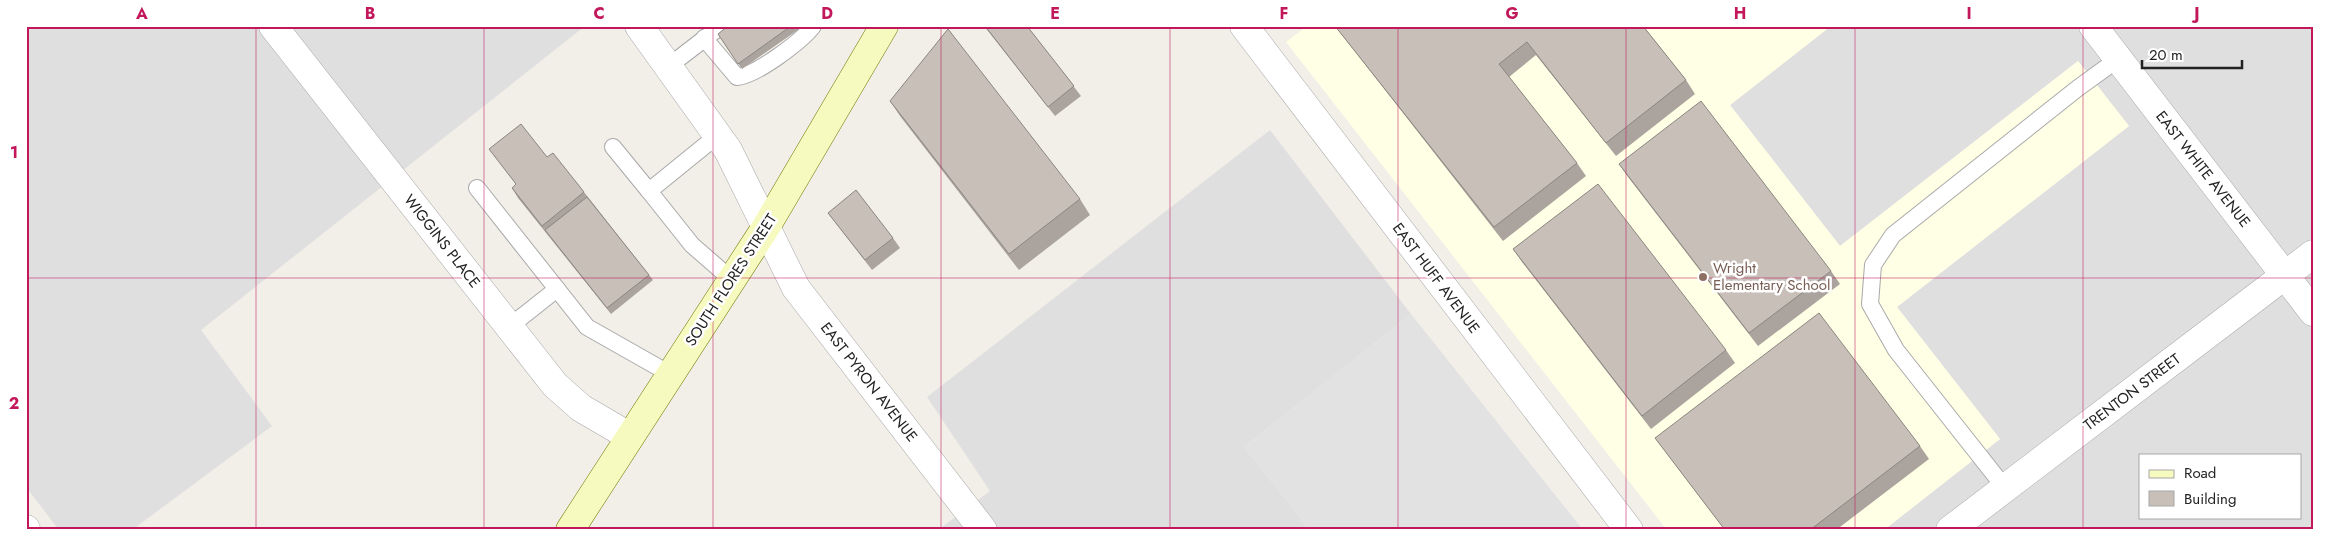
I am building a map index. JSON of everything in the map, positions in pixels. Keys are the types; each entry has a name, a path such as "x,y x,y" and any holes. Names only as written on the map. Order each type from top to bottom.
{"main road":[{"name":"SOUTH FLORES STREET","path":"570,530 629,436 766,227 884,26"}],"street":[{"name":"WIGGINS PLACE","path":"273,26 555,385 581,408 629,436"},
{"name":"EAST PYRON AVENUE","path":"640,26 728,150 796,288 983,530"},
{"name":"EAST HUFF AVENUE","path":"1244,26 1628,530"},
{"name":"EAST WHITE AVENUE","path":"2093,26 2313,312"},
{"name":"TRENTON STREET","path":"1950,530 2313,254"}],"lane":[{"path":"669,66 712,31 737,77 745,76 763,67 813,26"},
{"path":"2006,488 1896,350 1870,304 1873,265 1893,236 2078,88 2118,59"},
{"path":"649,191 718,135"},
{"path":"613,147 692,245 731,279"},
{"path":"477,188 587,326 670,374"},
{"path":"509,327 557,289"}],"shaded area":[{"path":"26,26 585,26 201,330 272,426 132,530 59,530 26,487"},
{"name":"Wright Elementary School","path":"1307,26 1831,26 1730,105 1840,246 2078,61 2129,126 1897,307 2000,439 1884,530 1667,530 1286,42"},
{"path":"1831,26 2313,26 2313,530 1884,530 2000,439 1897,307 2129,126 2078,61 1840,246 1730,105"},
{"path":"1270,130 1411,314 1244,447 1310,530 938,530 990,491 927,397"},
{"path":"1411,314 1583,530 1310,530 1244,447"}],"building":[{"path":"728,26 791,26 738,64 718,34"},
{"path":"985,26 1027,26 1074,86 1048,107"},
{"path":"1335,26 1643,26 1686,80 1606,143 1527,42 1499,64 1577,163 1494,227"},
{"path":"948,29 1080,199 1009,254 890,101"},
{"path":"1701,101 1831,271 1749,333 1619,164"},
{"path":"521,124 547,157 553,153 584,192 542,226 512,188 516,184 489,149"},
{"path":"1598,184 1726,350 1642,416 1513,249"},
{"path":"856,190 893,238 865,260 828,213"},
{"path":"587,197 649,275 607,308 545,230"},
{"path":"1819,313 1920,446 1810,530 1725,530 1655,438"}],"place":[{"name":"Wright Elementary School","path":"1703,277"}]}
